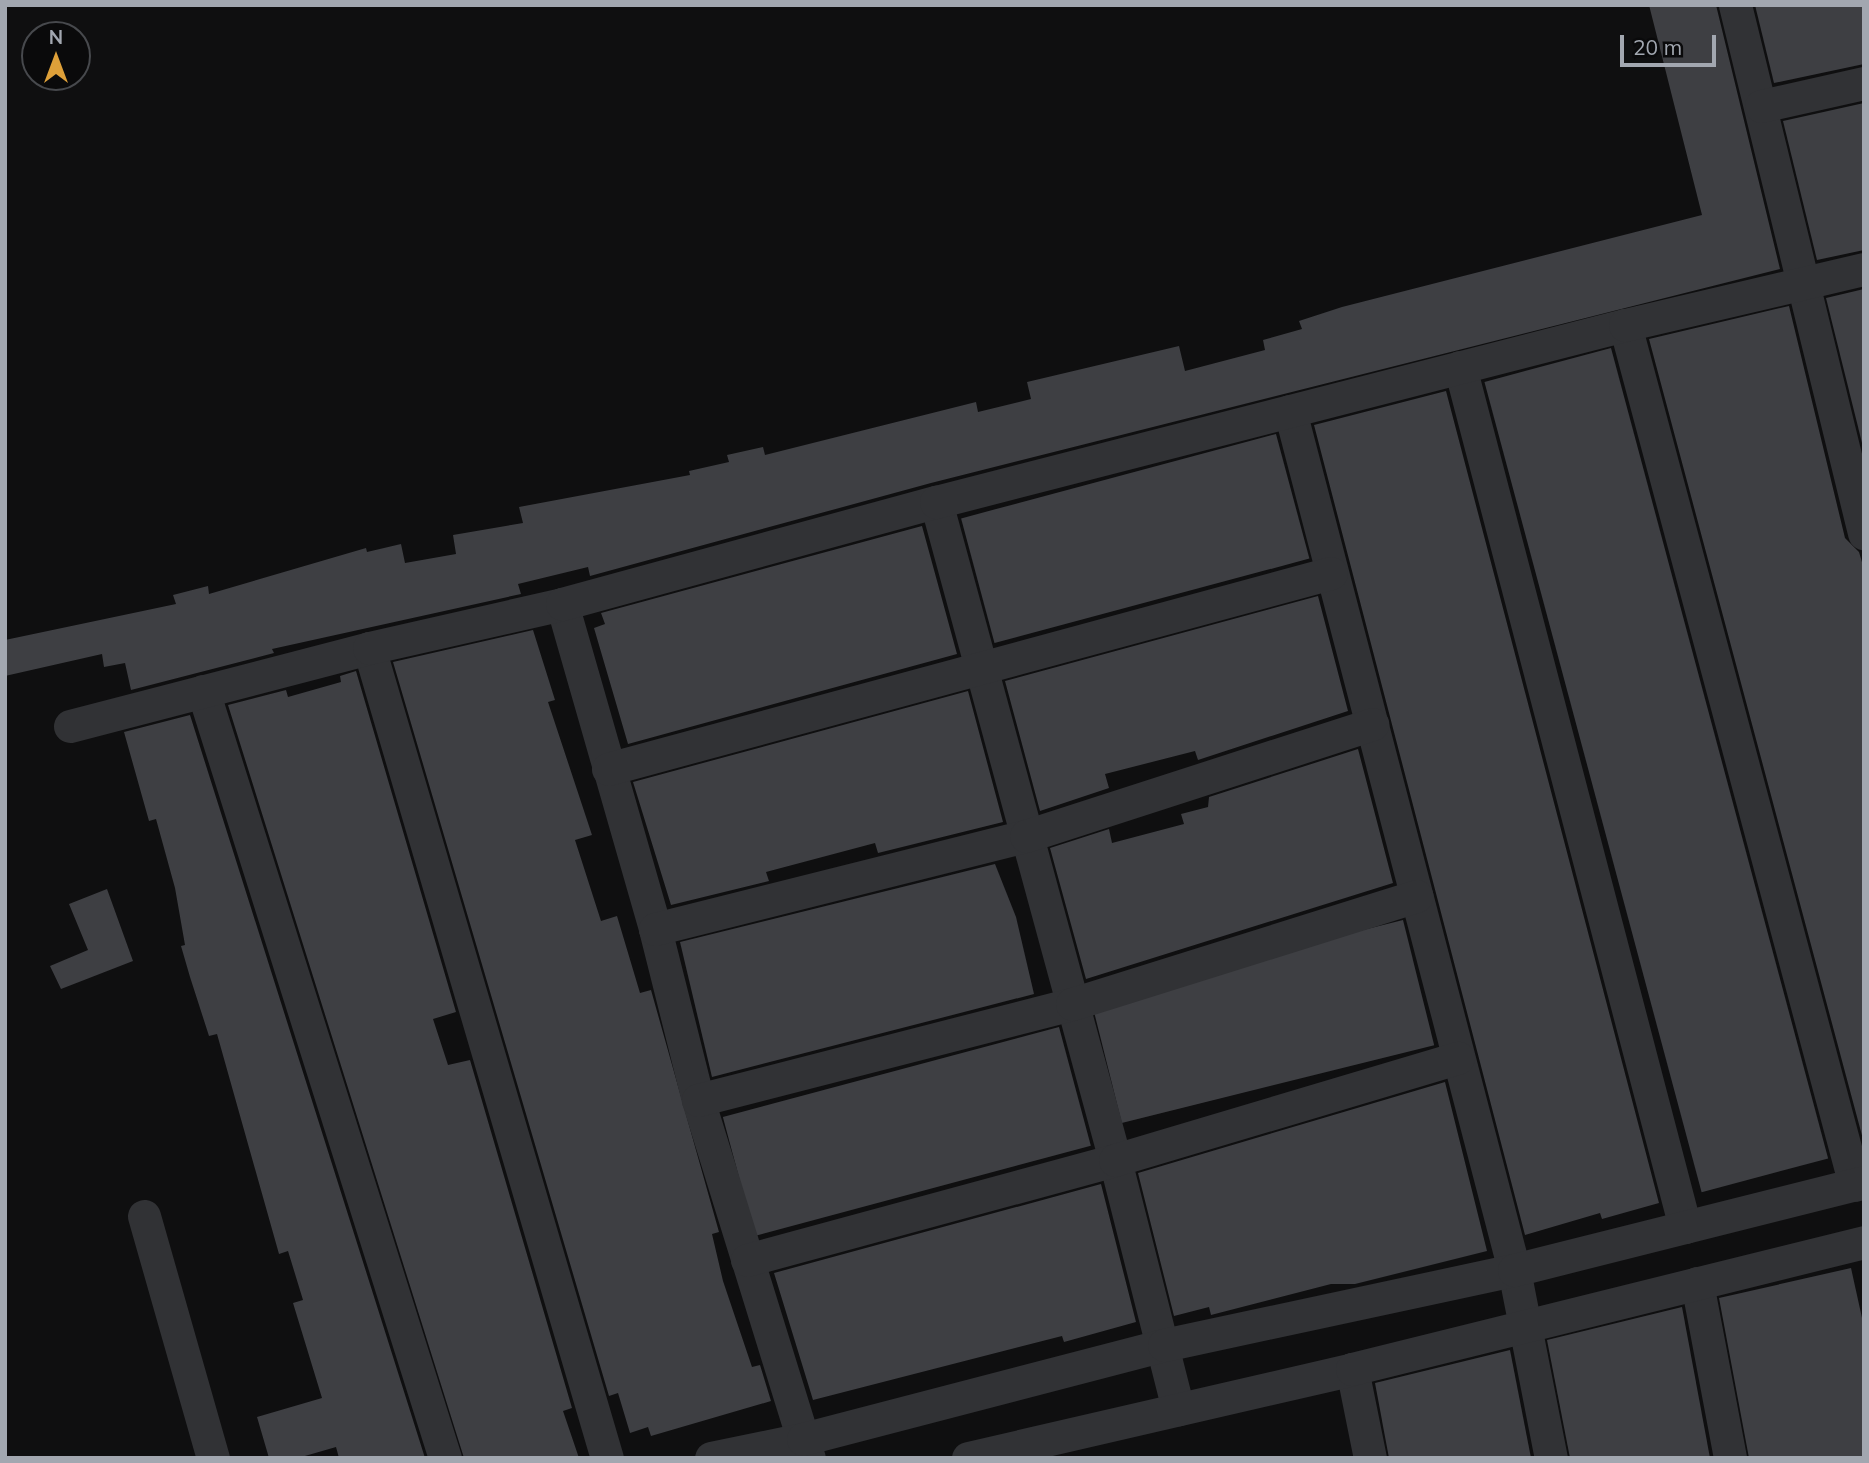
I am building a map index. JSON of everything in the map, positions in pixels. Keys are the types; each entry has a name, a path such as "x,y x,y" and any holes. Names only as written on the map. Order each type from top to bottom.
{"street":[{"path":"1735,5 1801,284 1854,452 1864,533"},
{"path":"1761,106 1864,83"},
{"path":"70,726 369,648 562,604 936,502 1460,367 1864,269"},
{"path":"711,1458 806,1448 1164,1345 1514,1270 1859,1183 1625,325"},
{"path":"1460,367 1685,1227"},
{"path":"1290,411 1514,1270 1527,1325 1551,1458"},
{"path":"936,502 1115,1160 1164,1345 1178,1409"},
{"path":"608,769 1331,573"},
{"path":"562,604 655,929 698,1100 806,1448"},
{"path":"369,648 607,1458"},
{"path":"203,691 445,1458"},
{"path":"655,929 1026,836 1372,724"},
{"path":"698,1100 1072,1004 1416,896"},
{"path":"747,1260 1115,1160 1458,1058"},
{"path":"144,1216 213,1458"},
{"path":"980,1456 1352,1369 1864,1242"},
{"path":"1697,1283 1730,1458"},
{"path":"1352,1369 1370,1458"}],"building":[{"path":"1649,5 1716,5 1780,269 931,483 590,576 588,567 518,584 521,594 272,649 274,653 131,690 125,663 104,667 102,654 5,676 5,640 176,604 173,595 208,586 209,594 366,548 367,552 401,544 405,563 456,554 453,535 523,523 519,507 690,475 689,471 729,462 727,455 763,447 765,455 976,402 978,412 1031,399 1027,382 1179,346 1185,371 1265,350 1263,340 1302,329 1299,321 1342,307 1702,215"},
{"path":"1755,5 1864,5 1864,64 1774,83"},
{"path":"1864,103 1864,250 1817,260 1783,121"},
{"path":"1864,289 1864,447 1863,447 1826,298"},
{"path":"1789,306 1845,538 1859,552 1864,569 1864,1143 1649,339"},
{"path":"1611,348 1828,1158 1702,1192 1484,382"},
{"path":"1446,391 1659,1203 1602,1219 1600,1213 1525,1235 1314,425"},
{"path":"1276,434 1309,559 994,643 961,518"},
{"path":"922,526 957,654 628,744 594,628 605,624 601,613"},
{"path":"1318,596 1348,711 1198,760 1195,751 1105,774 1109,788 1040,811 1005,681"},
{"path":"533,630 555,700 548,702 592,835 575,840 601,921 617,916 640,993 651,990 719,1232 712,1234 723,1281 752,1367 760,1365 771,1401 651,1436 648,1427 630,1433 618,1393 609,1396 393,662"},
{"path":"356,671 456,1012 433,1019 448,1065 470,1060 572,1408 563,1411 579,1458 464,1458 228,705 286,690 288,697 341,682 340,676"},
{"path":"968,691 1003,822 878,853 875,843 766,872 769,881 671,905 633,782"},
{"path":"190,715 425,1458 339,1458 336,1447 298,1458 269,1458 257,1417 322,1398 293,1303 303,1300 288,1251 279,1254 217,1034 209,1036 190,977 181,946 185,945 175,888 156,819 149,821 124,732"},
{"path":"1358,749 1393,883 1086,979 1050,848 1109,829 1112,843 1184,824 1181,814 1208,807 1209,797"},
{"path":"995,864 1016,917 1034,994 712,1077 680,942"},
{"path":"107,889 133,961 61,989 50,966 88,950 69,904"},
{"path":"1403,920 1434,1045 1122,1123 1091,998"},
{"path":"1059,1027 1091,1146 755,1236 723,1117"},
{"path":"1445,1082 1487,1251 1355,1284 1331,1284 1211,1315 1209,1307 1174,1316 1138,1173"},
{"path":"1101,1184 1136,1322 1064,1342 1062,1336 813,1400 774,1273"},
{"path":"1851,1268 1864,1327 1864,1458 1749,1458 1719,1298"},
{"path":"1682,1307 1710,1458 1570,1458 1547,1340"},
{"path":"1510,1350 1531,1458 1389,1458 1375,1383"}]}
